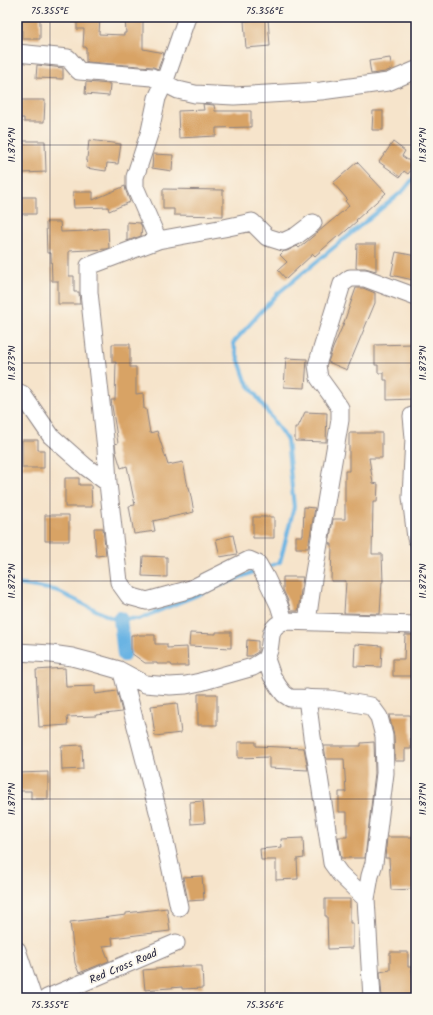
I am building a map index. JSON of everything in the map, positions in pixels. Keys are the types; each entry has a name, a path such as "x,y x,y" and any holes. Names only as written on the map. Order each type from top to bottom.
{"street":[{"path":"158,240 135,187 135,177 150,131 156,98 164,83 187,17"},
{"path":"17,53 68,58 79,71 143,75 152,77 178,90 195,94 234,96 321,91 388,82 416,70"},
{"path":"284,621 279,605 262,571 249,560 191,589 147,601 129,596 119,582 89,292 89,266 158,240 252,222 267,237 283,242 296,236 313,223"},
{"path":"307,622 340,420 340,408 319,378 317,365 342,284 350,278 365,278 416,297"},
{"path":"17,392 22,394 51,436 86,467 108,483"},
{"path":"412,416 414,438 411,497 415,528"},
{"path":"17,652 72,657 100,664 122,672 145,684 170,686 186,685 254,667 266,659 273,629 284,621 416,625"},
{"path":"266,659 272,676 278,686 284,694 290,698 330,699 371,706 379,717 384,736 385,773 374,863 366,899 372,998"},
{"path":"122,672 161,823 179,907"},
{"path":"307,698 332,863 340,874 366,899"},
{"name":"Red Cross Road","path":"47,998 176,943"},
{"path":"17,950 33,998"}],"building":[{"path":"22,17 40,17 40,39 22,39"},
{"path":"77,17 100,17 99,34 124,35 124,33 126,33 125,17 143,17 143,49 164,53 158,69 153,67 86,62 86,47 83,47 84,29 77,29"},
{"path":"268,19 270,46 246,48 244,21"},
{"path":"390,58 392,69 385,72 371,74 369,61"},
{"path":"37,65 63,68 63,79 36,78"},
{"path":"86,82 110,84 109,96 85,94"},
{"path":"17,100 45,100 44,122 24,122 24,118 17,118"},
{"path":"203,104 214,105 215,111 251,111 251,127 216,128 216,136 179,138 178,111 204,110"},
{"path":"373,111 383,111 383,130 372,130"},
{"path":"89,140 121,144 118,164 107,163 106,171 86,168"},
{"path":"22,141 45,141 46,172 23,173"},
{"path":"393,142 405,151 402,156 415,165 408,174 404,171 400,177 379,162"},
{"path":"153,154 173,155 172,171 152,168"},
{"path":"357,162 386,193 339,237 338,236 315,256 313,254 286,279 278,270 287,262 280,255 284,251 297,246 299,248 349,206 345,201 347,199 333,183"},
{"path":"125,186 130,202 109,211 108,207 74,208 73,192 93,192 93,200"},
{"path":"163,189 223,190 223,216 174,215 174,209 163,209"},
{"path":"17,197 36,197 36,214 17,214"},
{"path":"46,222 60,222 61,232 87,231 108,228 109,248 69,251 69,276 74,276 74,292 79,292 80,304 58,304 58,281 52,281 51,253 47,253"},
{"path":"127,222 140,223 142,227 141,236 127,241"},
{"path":"357,244 376,244 376,271 365,268 356,268"},
{"path":"396,252 416,256 416,267 413,280 391,275"},
{"path":"356,288 363,288 375,293 375,303 347,370 328,362"},
{"path":"112,344 130,344 130,367 136,367 136,394 143,393 144,409 146,409 150,433 157,431 168,465 183,462 189,487 194,512 153,521 155,531 134,534 129,506 135,505 127,466 121,468 115,444 118,443 111,400 115,400 116,362 112,362"},
{"path":"412,344 412,399 387,400 387,380 384,380 384,373 378,373 378,365 375,365 375,345"},
{"path":"286,358 307,359 305,388 284,387"},
{"path":"305,412 327,413 326,442 295,441 295,427 298,427"},
{"path":"349,433 382,433 382,458 369,458 373,483 378,484 377,502 373,502 372,554 382,554 383,582 380,614 344,613 346,581 331,581 332,544 329,544 333,519 345,519 345,471 349,471"},
{"path":"22,440 38,440 38,450 44,450 44,468 22,468"},
{"path":"65,478 79,478 79,485 91,485 92,507 65,507"},
{"path":"304,507 315,508 308,548 296,548 296,536 303,536"},
{"path":"45,515 69,515 69,541 45,541"},
{"path":"253,517 274,517 274,538 253,538"},
{"path":"94,528 103,528 106,555 96,556"},
{"path":"233,535 237,554 220,557 216,539"},
{"path":"143,556 167,557 167,577 142,576"},
{"path":"283,577 303,577 298,611 291,611 283,590"},
{"path":"216,632 231,632 231,648 189,646 190,633 216,634"},
{"path":"131,635 155,635 155,644 167,644 167,648 187,647 188,666 145,663 131,653"},
{"path":"405,635 416,635 416,676 393,676 393,659 404,659"},
{"path":"247,640 258,641 258,652 251,656 246,656"},
{"path":"355,644 382,646 381,667 354,666"},
{"path":"65,668 66,687 95,686 95,694 117,691 122,712 96,716 67,717 68,725 39,727 36,670"},
{"path":"198,694 217,694 217,725 198,725"},
{"path":"177,703 181,733 155,736 151,706"},
{"path":"389,715 410,715 411,749 405,749 405,761 395,761 394,736"},
{"path":"238,742 256,742 256,746 304,748 308,770 269,768 269,757 238,758"},
{"path":"374,742 375,773 365,858 341,858 338,837 347,837 347,812 339,812 339,792 346,792 344,759 326,759 324,746 361,746 361,743"},
{"path":"82,745 83,769 62,770 61,746"},
{"path":"48,772 48,799 31,799 31,791 17,791 17,773"},
{"path":"203,801 205,823 191,824 190,802"},
{"path":"387,837 415,837 415,857 412,858 414,889 391,890 389,858 385,858"},
{"path":"303,838 304,858 297,859 298,879 276,880 276,860 261,860 260,849 282,847 281,839"},
{"path":"202,876 204,900 188,901 183,877"},
{"path":"325,899 350,899 350,923 353,923 353,948 328,949"},
{"path":"167,908 170,931 112,938 113,945 103,946 109,961 79,973 75,963 70,922"},
{"path":"390,952 408,952 408,967 411,967 416,998 382,998 380,972 390,970"},
{"path":"181,966 202,966 203,988 182,989 182,987 145,990 143,970"}],"waterway":[{"path":"265,568 280,562 294,507 287,440 246,381 233,343 277,294 404,190 416,175"},
{"path":"17,584 55,590 112,618 139,619 256,571"},
{"path":"120,618 124,655"}]}
